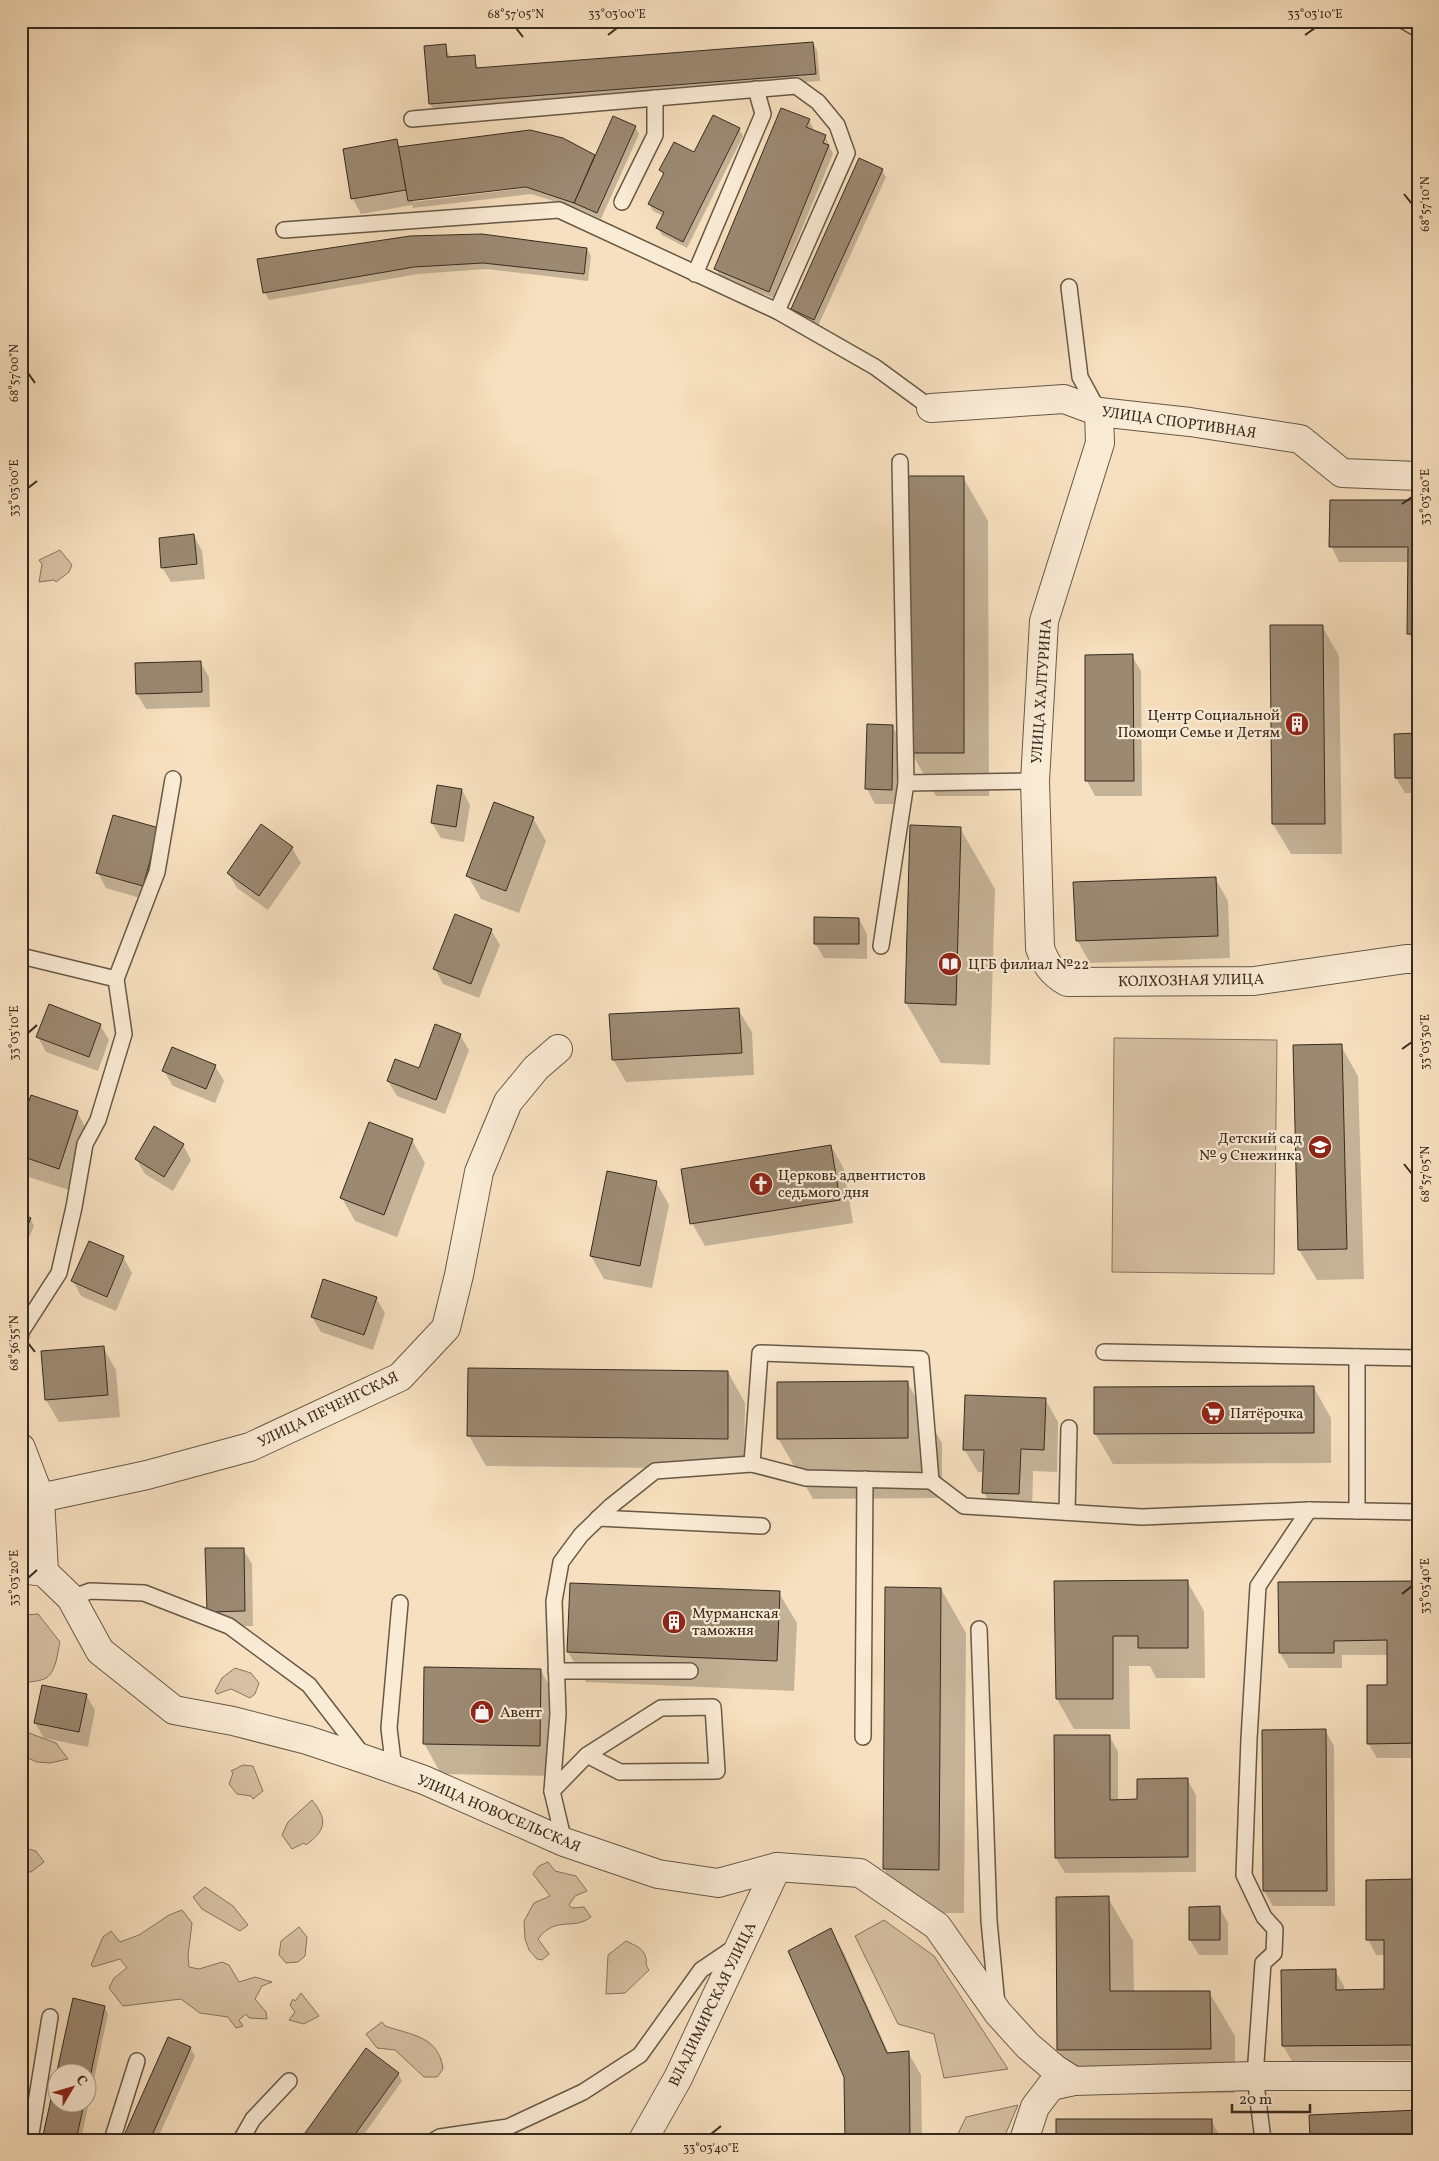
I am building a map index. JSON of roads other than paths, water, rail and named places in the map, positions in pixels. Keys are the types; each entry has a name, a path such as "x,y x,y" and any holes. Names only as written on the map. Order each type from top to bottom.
{"street":[{"name":"УЛИЦА СПОРТИВНАЯ","path":"931,408 1064,399 1099,412 1190,422 1300,439 1342,473 1418,476"},
{"name":"УЛИЦА ХАЛТУРИНА","path":"1040,948 1035,781 1044,621 1100,443 1099,412"},
{"name":"КОЛХОЗНАЯ УЛИЦА","path":"1040,948 1045,962 1053,974 1067,982 1254,982 1406,958 1418,959"},
{"name":"УЛИЦА ПЕЧЕНГСКАЯ","path":"40,1498 147,1475 250,1447 400,1377 446,1328 460,1275 479,1172 508,1102 536,1068 558,1049"},
{"path":"21,1448 40,1498 32,1571"},
{"name":"УЛИЦА НОВОСЕЛЬСКАЯ","path":"32,1571 71,1598 100,1651 174,1710 233,1721 307,1740 367,1760 424,1780 564,1842 658,1874 718,1883 777,1867 860,1872 937,1926 998,2013 1028,2046 1055,2069 1074,2081"},
{"name":"ВЛАДИМИРСКАЯ УЛИЦА","path":"642,2140 678,2078 777,1867"},
{"path":"1024,2140 1035,2107 1051,2086 1074,2081 1255,2076 1418,2076"}],"lane":[{"path":"1404,21 1418,29"},
{"path":"412,119 796,86 818,102 837,125 847,154 777,311"},
{"path":"696,274 763,114 756,89"},
{"path":"622,202 655,135 655,98"},
{"path":"284,230 559,210 777,311 875,367 931,408"},
{"path":"1070,287 1080,377 1099,412"},
{"path":"881,946 906,783 900,462"},
{"path":"21,1332 59,1273 74,1207 85,1144 98,1120 124,1034 116,979 157,872 173,779"},
{"path":"906,783 1035,781"},
{"path":"21,956 116,979"},
{"path":"1104,1352 1418,1358"},
{"path":"752,1464 760,1353 921,1359 931,1480"},
{"path":"1357,1357 1357,1511"},
{"path":"1067,1512 1069,1428"},
{"path":"564,1842 552,1791 558,1714 554,1601 561,1562 581,1535 598,1518 655,1471 752,1464 806,1478 931,1480 964,1506 1142,1517 1309,1510 1418,1512"},
{"path":"863,1737 864,1479"},
{"path":"1263,2140 1255,2076 1263,1963 1274,1953 1275,1930 1264,1918 1244,1875 1249,1739 1258,1586 1309,1510"},
{"path":"598,1518 762,1526"},
{"path":"71,1598 90,1591 144,1593 229,1626 309,1685 367,1760"},
{"path":"394,1770 389,1728 400,1603"},
{"path":"979,1629 989,1921 998,2013"},
{"path":"556,1671 690,1671"},
{"path":"552,1791 587,1755 661,1708 713,1707 717,1771 620,1772 587,1755"},
{"path":"435,2140 440,2137 508,2126 583,2092 640,2055 701,1970 742,1942"},
{"path":"30,2140 50,2017"},
{"path":"112,2140 137,2061"},
{"path":"241,2140 253,2119 289,2081"}],"place":[{"name":"Центр Социальной Помощи Семье и Детям","path":"1297,724"},
{"name":"ЦГБ филиал №22","path":"950,964"},
{"name":"Детский сад № 9 Снежинка","path":"1320,1147"},
{"name":"Церковь адвентистов седьмого дня","path":"761,1184"},
{"name":"Пятёрочка","path":"1213,1413"},
{"name":"Мурманская таможня","path":"674,1622"},
{"name":"Авент","path":"482,1712"}]}
